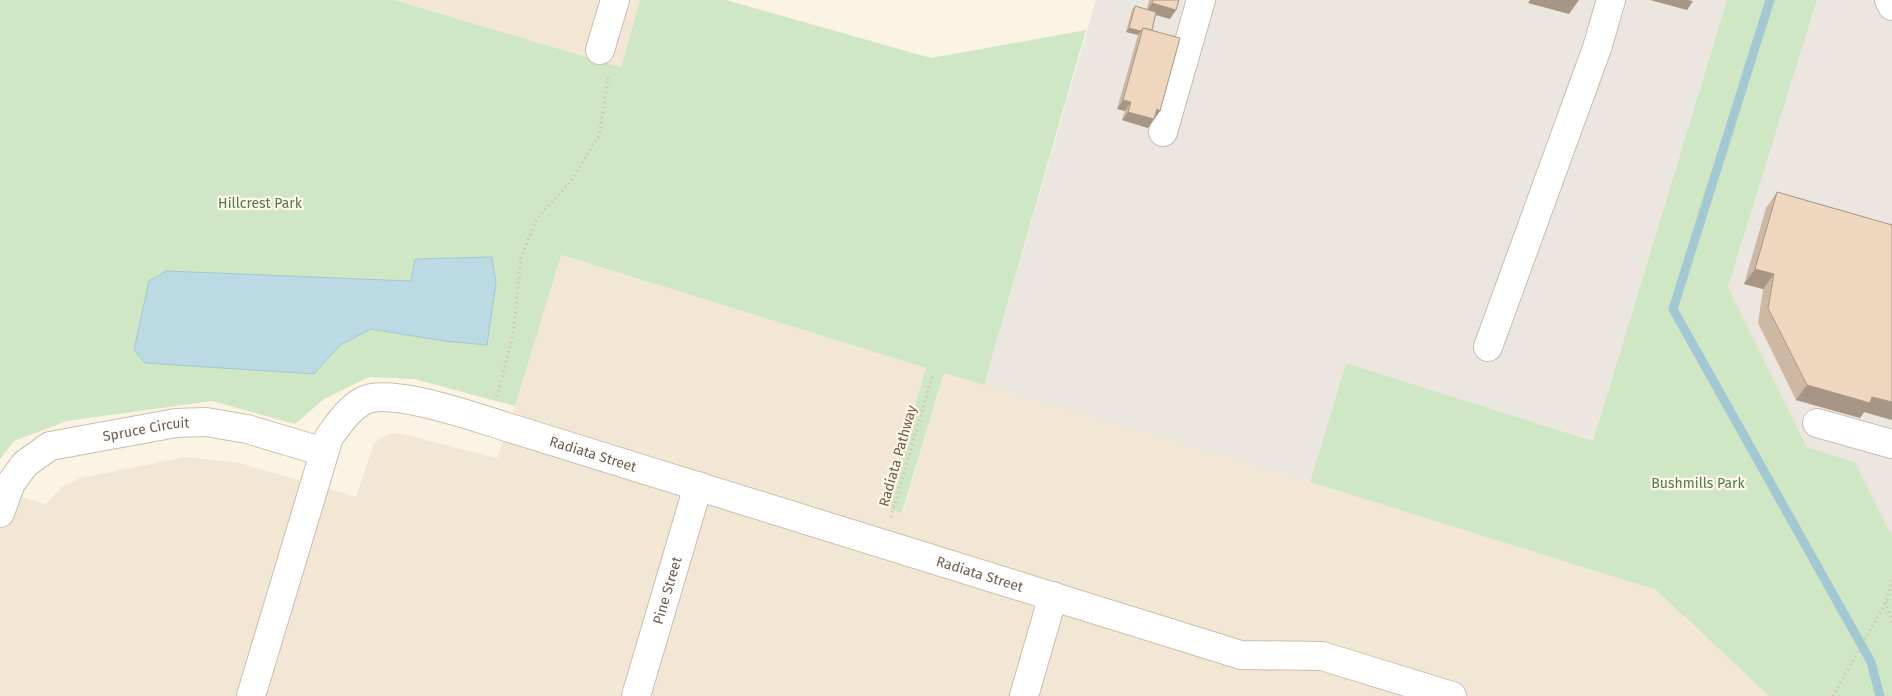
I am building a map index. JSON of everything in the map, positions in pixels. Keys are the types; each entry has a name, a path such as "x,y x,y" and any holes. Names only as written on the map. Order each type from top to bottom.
{"street":[{"path":"600,50 615,0"},
{"path":"1163,132 1201,0"},
{"path":"1488,347 1597,48 1611,0"},
{"path":"1889,0 1892,6"},
{"path":"251,696 329,437 345,415 364,400 388,397 416,400 501,426"},
{"name":"Spruce Circuit","path":"0,513 10,483 25,464 50,446 176,422 206,422 246,429 324,452"},
{"path":"1817,423 1892,444"},
{"name":"Radiata Street","path":"501,426 1241,655 1322,656 1425,692 1452,696"},
{"name":"Pine Street","path":"636,696 698,486"},
{"path":"1024,696 1053,596"}],"path":[{"path":"501,426 521,258 536,220 570,182 599,136 608,79 600,50"},
{"name":"Radiata Pathway","path":"884,543 933,374"},
{"path":"1833,696 1886,602 1892,580"},
{"path":"1886,602 1892,623"}],"shaded area":[{"path":"394,0 640,0 621,67"},
{"path":"1096,0 1727,0 1593,441 1346,363 1310,482 984,385"},
{"path":"1817,0 1892,0 1892,536 1855,462 1807,447 1728,287"},
{"path":"560,255 926,368 885,508 903,513 944,373 1310,482 1656,590 1769,696 0,696 0,491 46,504 61,487 81,478 185,457 240,463 356,497 374,443 390,433 403,434 497,458 515,406"}],"green space":[{"name":"Hillcrest Park","path":"0,0 394,0 621,67 640,0 726,0 931,58 1086,30 984,385 944,373 902,513 885,508 926,368 561,255 515,406 414,379 369,377 324,399 295,424 212,401 67,421 14,441 0,459"},
{"name":"Bushmills Park","path":"1727,0 1817,0 1728,287 1807,447 1855,462 1892,536 1892,696 1769,696 1656,590 1310,482 1346,363 1593,441"}],"water":[{"path":"492,257 496,283 487,345 444,341 371,329 340,345 314,374 145,363 134,350 149,281 166,271 411,281 415,259"}],"building":[{"path":"1153,0 1179,0 1176,10 1152,3"},
{"path":"1135,6 1156,12 1152,30 1143,28 1141,31 1129,28"},
{"path":"1143,28 1180,38 1160,111 1157,109 1154,119 1128,112 1131,102 1123,100"},
{"path":"1777,192 1892,225 1892,402 1872,397 1870,403 1807,385 1768,308 1774,274 1755,269"}],"waterway":[{"path":"1770,0 1673,309 1871,662 1880,696"}]}
